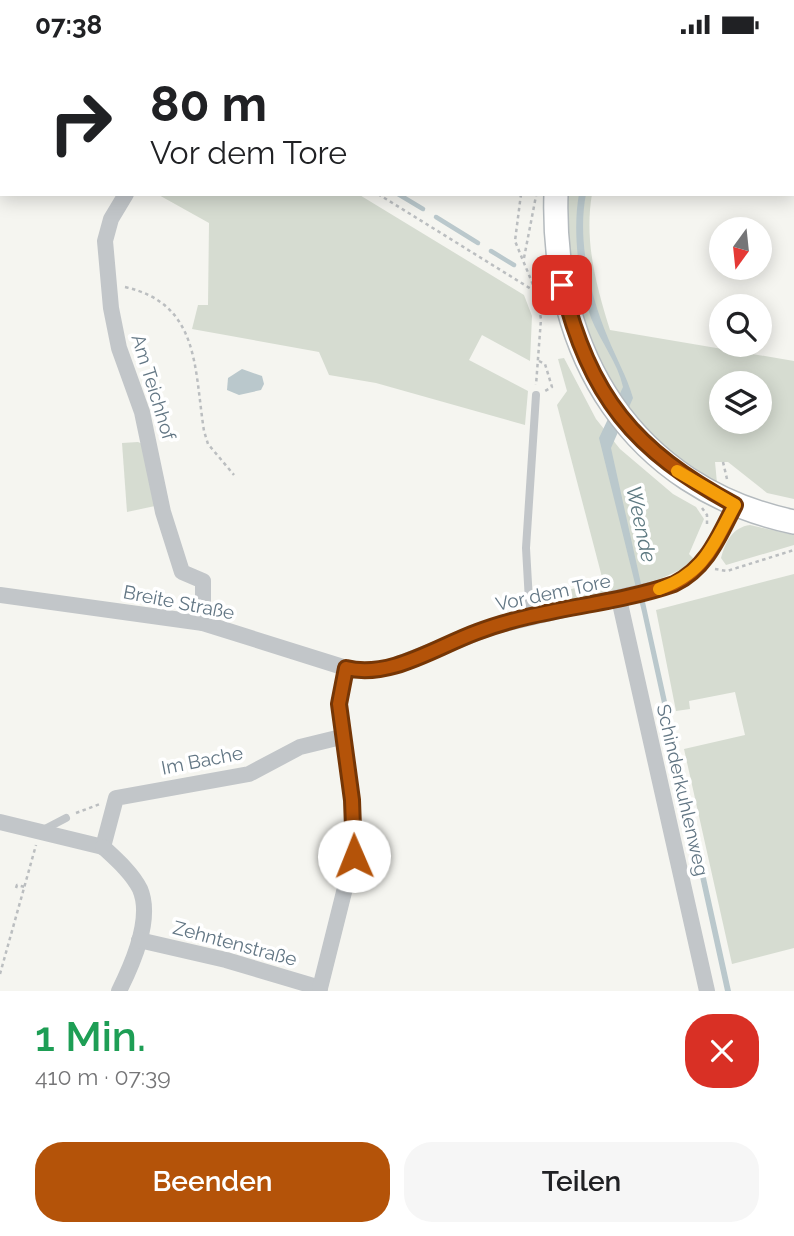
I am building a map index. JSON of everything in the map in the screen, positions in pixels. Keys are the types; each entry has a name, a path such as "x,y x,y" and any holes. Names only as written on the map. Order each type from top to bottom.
{"main road":[{"path":"556,196 555,230 562,285 574,334 598,384 633,433 670,467 735,505 794,522"}],"street":[{"name":"Am Teichhof","path":"125,196 111,219 105,241 108,285 117,339 142,412 173,547 182,572 203,581 203,623"},
{"name":"Vor dem Tore","path":"346,668 368,671 386,668 478,631 653,591 684,579 701,564 735,505"},
{"name":"Breite Straße","path":"0,595 203,623 346,668"},
{"name":"Schinderkuhlenweg","path":"624,598 702,990"},
{"path":"321,990 354,856 352,800 341,737 339,704 346,668"},
{"name":"Im Bache","path":"116,798 249,774 300,747 341,737"},
{"path":"103,847 116,798"},
{"path":"0,822 103,847 136,883 142,901 139,940 118,991"},
{"name":"Zehntenstraße","path":"139,940 226,960 321,990"}],"lane":[{"path":"530,619 526,548 536,395"},
{"path":"40,831 66,818"}],"path":[{"path":"381,196 536,292"},
{"path":"521,196 514,241 524,258 536,292 541,319 538,360 536,395 552,387 545,364 538,360"},
{"path":"524,258 537,196"},
{"path":"108,285 143,292 159,299 180,318 189,340 208,445 234,475"},
{"path":"723,462 727,481"},
{"path":"701,506 707,515 707,527"},
{"path":"727,571 794,550"},
{"path":"66,818 116,798"},
{"path":"0,974 40,831"},
{"path":"16,888 17,885 25,887"}],"shaded area":[{"path":"161,196 361,196 524,295 532,316 530,361 482,335 469,360 528,391 525,425 376,383 329,375 319,352 192,329 198,305 208,305 209,223"},
{"path":"566,196 592,196 590,246 610,330 709,347 709,357 770,357 794,361 794,499 767,493 728,462 715,462 717,483 659,444 605,377 572,291"},
{"path":"579,196 586,196 584,248 591,286 633,398 611,448 731,991 725,991 642,612 599,438 623,387 617,369 591,318 583,289 578,257"},
{"path":"564,358 596,419 620,449 673,494 696,507 704,519 689,554 694,559 682,569 660,579 543,607 540,597 603,581 557,405 567,391 558,359"},
{"path":"242,369 262,376 264,384 261,390 239,395 227,390 228,378"},
{"path":"138,442 145,445 155,506 127,512 122,443"},
{"path":"750,525 794,535 794,545 726,565 721,558 727,541 734,532"},
{"path":"794,574 794,948 732,964 684,749 745,735 735,692 689,701 690,709 676,711 656,610"}],"waterway":[{"path":"401,196 423,209"},
{"path":"436,217 478,243"},
{"path":"491,251 514,265"}],"slow traffic":[{"path":"659,589 684,579 701,564 735,505 677,471"}],"route":[{"path":"354,856 352,800 341,737 339,704 346,668 375,671 495,626 674,584 694,571 709,554 735,505 670,467 633,433 614,409 582,355 562,285"}],"water label":[{"name":"Weende","path":"641,524"}]}
